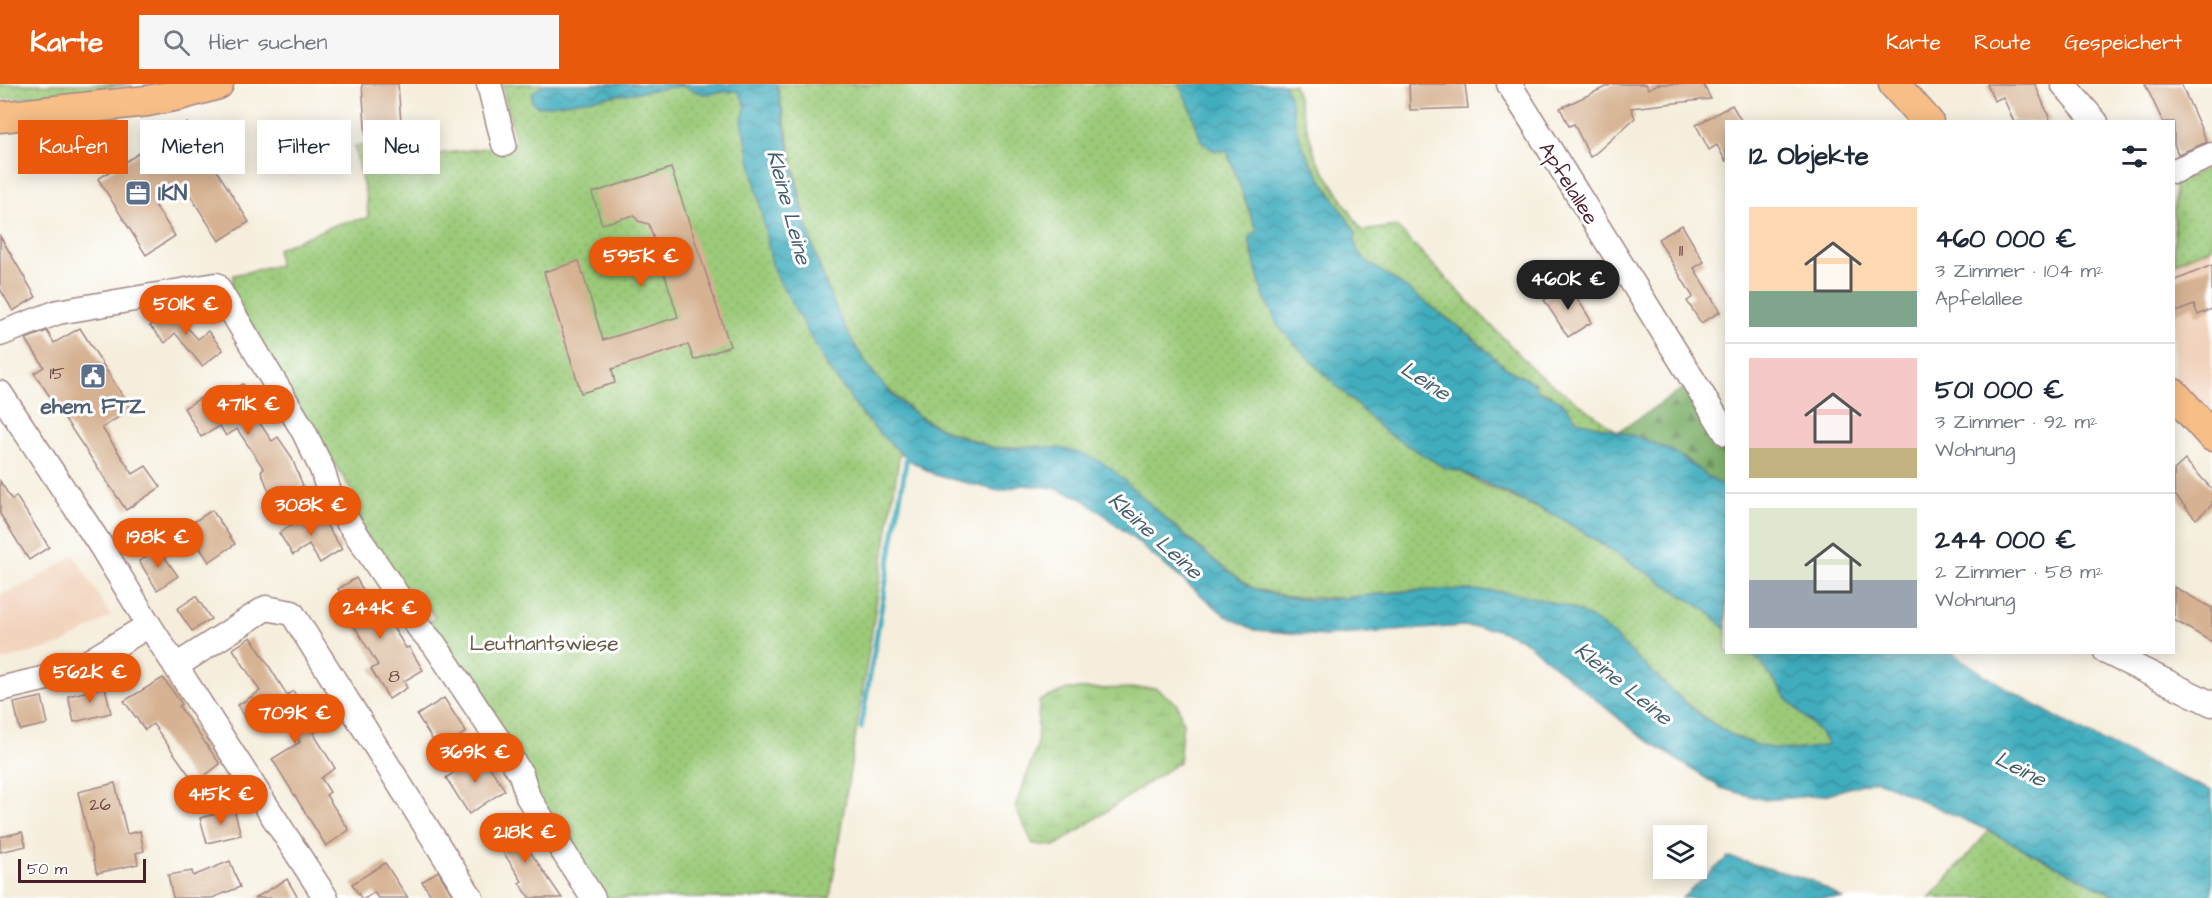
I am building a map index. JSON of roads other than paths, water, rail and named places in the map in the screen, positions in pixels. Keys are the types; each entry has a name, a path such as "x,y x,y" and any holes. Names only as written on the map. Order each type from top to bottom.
{"main road":[{"path":"0,117 147,101 218,84"},
{"path":"1894,84 1926,120"},
{"path":"2175,395 2212,436"}],"street":[{"path":"489,84 504,144"},
{"name":"Apfelallee","path":"1509,84 1725,431"},
{"path":"2063,84 2094,120"},
{"path":"2175,171 2212,155"},
{"path":"0,334 58,312 216,285 303,430 322,469 330,495 521,774 528,797 594,898"},
{"path":"0,393 101,546 149,625 326,898"},
{"path":"177,666 266,608 292,613 471,898"},
{"path":"0,689 51,677 80,667 149,625"},
{"path":"2110,654 2212,704"}],"water":[{"path":"544,84 777,84 794,171 819,265 837,310 859,352 885,387 926,421 979,443 1001,448 1057,448 1078,452 1099,461 1117,473 1207,554 1253,588 1302,599 1334,599 1451,589 1492,591 1552,602 1588,616 1604,627 1696,712 1744,740 1770,748 1798,750 1828,744 1790,702 1752,654 1954,654 1991,679 2087,734 2212,791 2212,898 2119,898 1989,831 1877,780 1824,795 1765,800 1721,788 1640,736 1522,639 1494,629 1463,626 1325,636 1255,630 1226,616 1080,497 1054,488 1022,485 999,491 935,475 909,460 882,436 862,414 825,363 773,269 742,120 746,106 738,91 704,94 681,86 538,107 532,102 532,93"},
{"name":"Leine","path":"1179,84 1283,84 1289,94 1298,134 1309,160 1356,233 1357,250 1364,259 1468,334 1506,368 1535,384 1537,391 1562,402 1579,421 1638,437 1672,451 1725,488 1725,628 1706,610 1562,519 1460,471 1445,468 1385,432 1315,365 1279,327 1263,295 1249,240 1251,235 1257,232 1227,151 1214,151 1201,141 1190,107"},
{"path":"1728,857 1810,880 1842,898 1682,898 1703,879 1707,879 1707,876"}],"waterway":[{"path":"861,728 908,451"}],"place":[{"name":"IKN","path":"138,193"},
{"name":"ehem. FTZ","path":"93,376"}],"water label":[{"name":"Kleine Leine","path":"790,207"},
{"name":"Kleine Leine","path":"1156,535"},
{"name":"Kleine Leine","path":"1624,683"}],"park label":[{"name":"Leutnantswiese","path":"544,643"}]}
